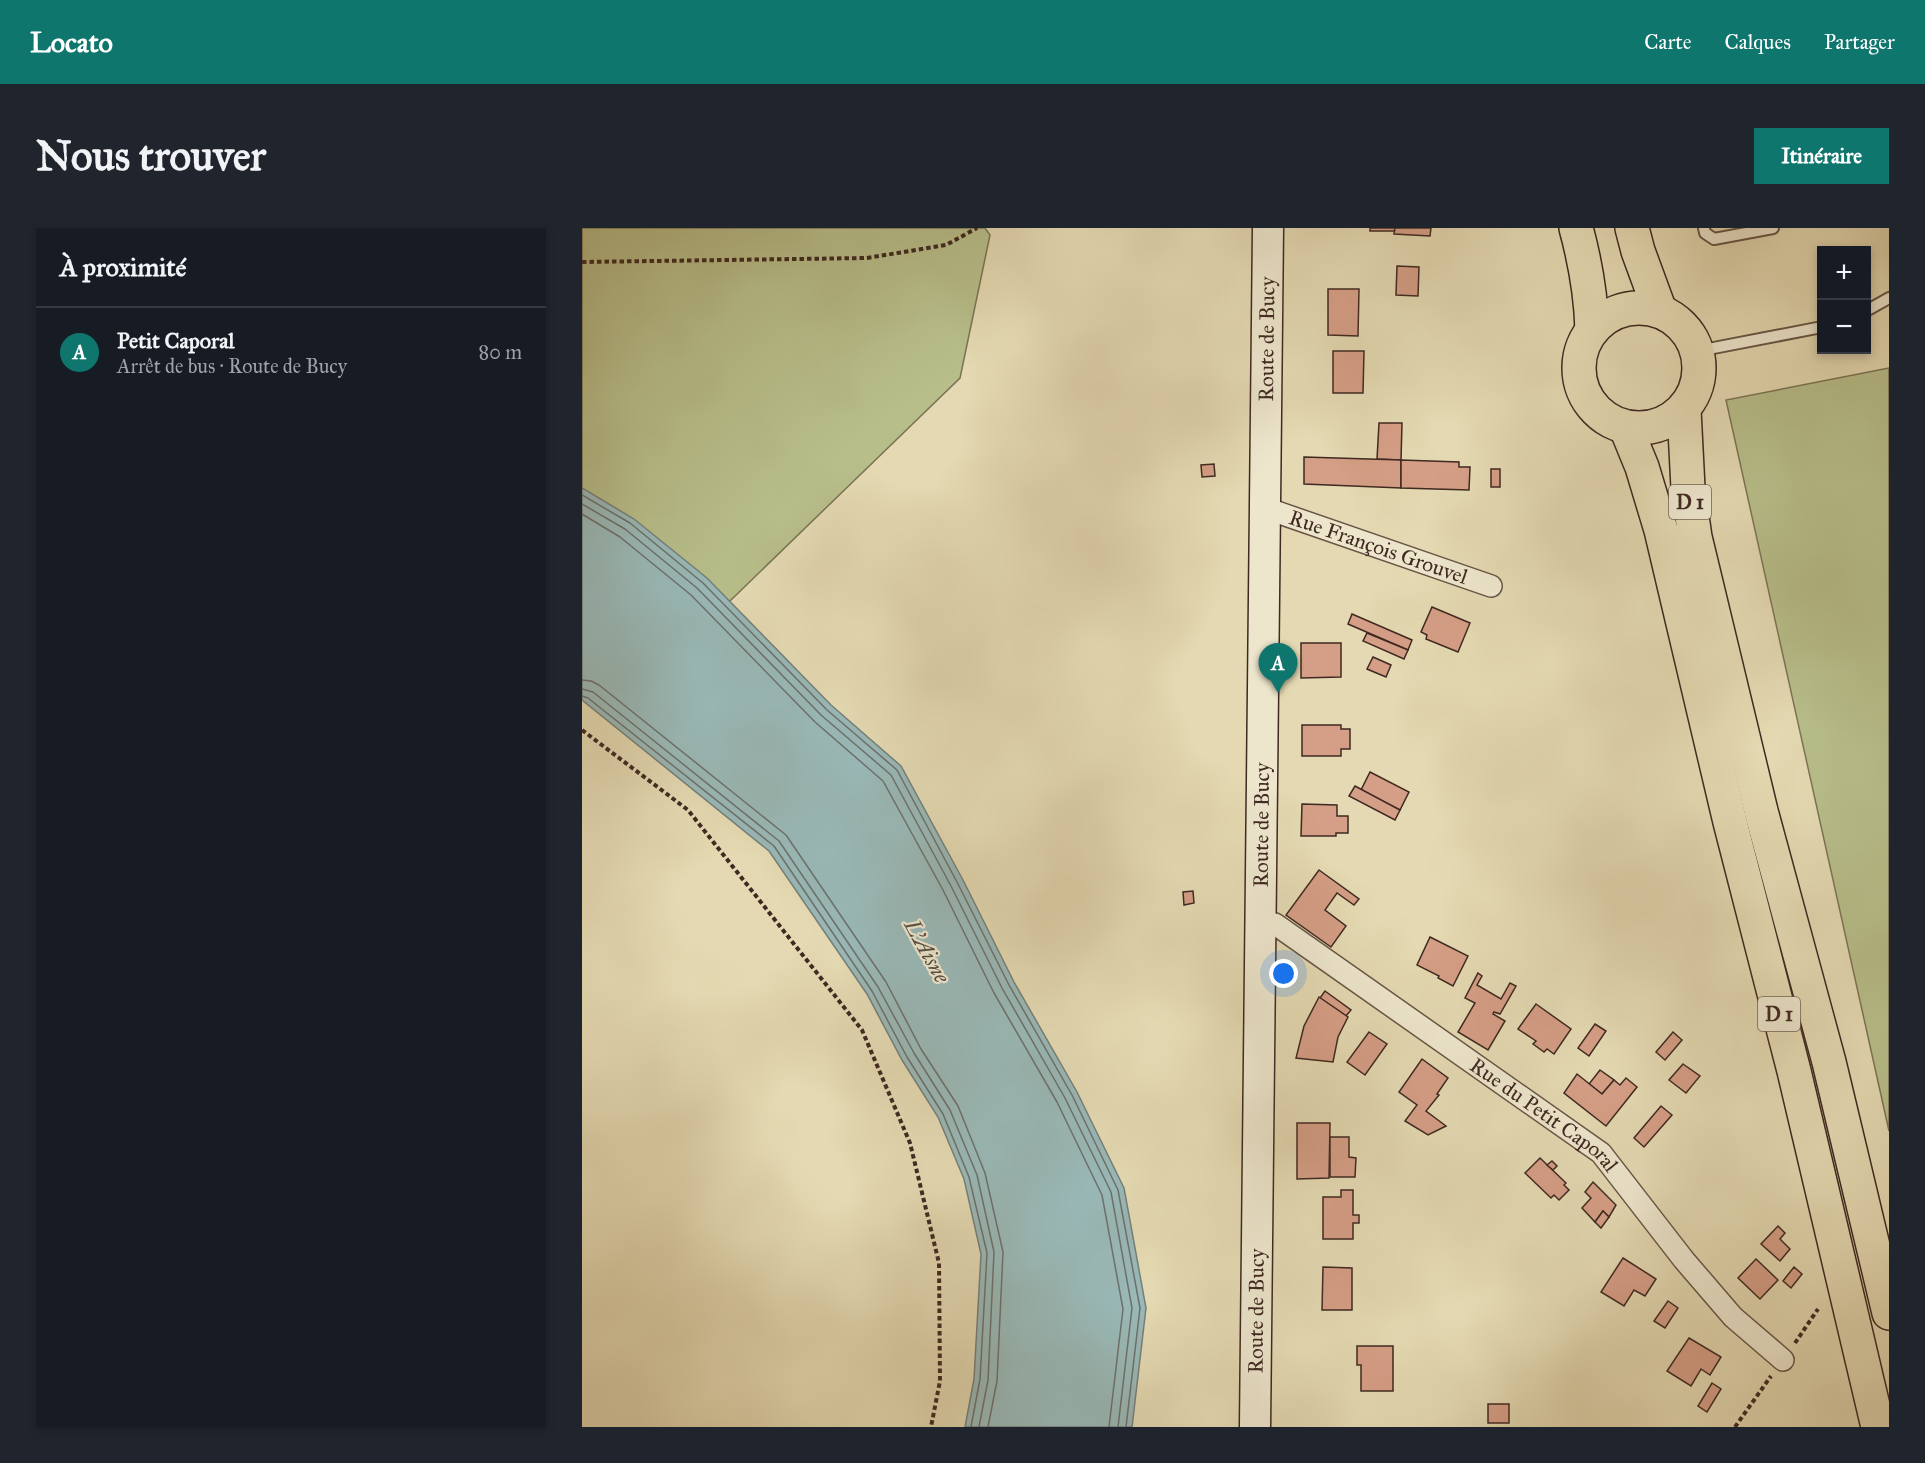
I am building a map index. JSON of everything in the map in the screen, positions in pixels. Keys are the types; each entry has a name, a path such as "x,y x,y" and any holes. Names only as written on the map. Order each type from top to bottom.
{"main road":[{"name":"Route de Bucy","path":"1255,1426 1268,228"},
{"path":"1576,228 1582,249 1592,330"},
{"path":"1632,228 1660,311"},
{"path":"1642,308 1660,311 1677,320 1690,334 1698,351 1700,372 1695,392 1684,410 1668,423 1647,429 1626,428 1607,420 1592,407 1582,388 1578,368 1582,348 1592,330 1606,317 1623,310 1642,308"},
{"name":"D 1","path":"1684,410 1688,488 1695,537 1761,811 1829,1062 1889,1313"},
{"name":"D 1","path":"1626,428 1661,530 1730,822 1794,1071 1878,1427"}],"street":[{"name":"Rue François Grouvel","path":"1265,508 1491,586"},
{"name":"Rue du Petit Caporal","path":"1261,924 1275,924 1602,1154 1684,1260 1733,1317 1783,1360"}],"lane":[{"path":"1704,228 1705,233 1713,239 1773,228"},
{"path":"1871,308 1889,298"},
{"path":"1698,351 1817,328"}],"path":[{"path":"582,262 867,258 946,245 977,228"},
{"path":"582,730 688,810 862,1030 910,1143 939,1263 940,1381 931,1427"},
{"path":"1735,1427 1818,1309"}],"green space":[{"path":"582,228 985,228 990,235 960,378 702,628 582,556"},
{"path":"1889,368 1889,1131 1726,400"}],"water":[{"name":"L'Aisne","path":"582,488 634,519 707,578 831,705 901,766 963,880 1014,982 1077,1092 1124,1188 1146,1308 1132,1427 965,1427 974,1379 981,1254 964,1179 938,1117 902,1060 867,994 769,851 582,700"}],"building":[{"path":"1370,228 1395,228 1395,231 1370,231"},
{"path":"1395,228 1431,228 1430,236 1394,234"},
{"path":"1397,266 1419,267 1418,296 1396,295"},
{"path":"1328,289 1359,289 1358,336 1328,335"},
{"path":"1333,351 1364,351 1363,393 1333,393"},
{"path":"1379,423 1402,423 1401,460 1377,459"},
{"path":"1304,457 1401,460 1401,488 1304,484"},
{"path":"1401,460 1459,462 1459,467 1470,467 1469,490 1401,488"},
{"path":"1214,464 1215,476 1202,477 1201,465"},
{"path":"1491,469 1500,469 1500,487 1491,487"},
{"path":"1432,607 1470,623 1458,652 1426,639 1427,635 1421,632"},
{"path":"1352,614 1412,640 1408,650 1348,624"},
{"path":"1367,633 1408,650 1404,659 1363,641"},
{"path":"1301,643 1341,643 1341,677 1301,678"},
{"path":"1373,657 1391,665 1386,677 1367,669"},
{"path":"1302,725 1341,725 1341,729 1350,729 1350,749 1341,749 1341,756 1302,756"},
{"path":"1370,772 1409,792 1400,810 1361,790"},
{"path":"1355,786 1400,810 1395,820 1349,796"},
{"path":"1302,804 1337,805 1337,816 1348,816 1348,833 1336,833 1336,836 1301,836"},
{"path":"1319,870 1359,899 1354,905 1337,893 1325,910 1346,926 1331,947 1286,915"},
{"path":"1193,891 1194,903 1184,905 1183,892"},
{"path":"1430,937 1468,956 1453,986 1417,965"},
{"path":"1478,973 1482,976 1477,985 1501,999 1510,983 1516,986 1500,1014 1494,1012 1493,1014 1505,1021 1488,1050 1458,1032 1475,1003 1465,998"},
{"path":"1325,991 1351,1010 1346,1016 1320,998"},
{"path":"1319,997 1348,1017 1338,1037 1333,1062 1296,1058 1304,1026"},
{"path":"1536,1004 1571,1029 1554,1054 1547,1049 1544,1052 1533,1044 1536,1041 1518,1029"},
{"path":"1595,1024 1606,1031 1589,1056 1578,1048"},
{"path":"1369,1032 1387,1044 1365,1075 1347,1062"},
{"path":"1673,1032 1682,1040 1665,1060 1656,1052"},
{"path":"1422,1059 1448,1078 1437,1094 1439,1095 1426,1111 1446,1126 1428,1135 1405,1121 1417,1105 1399,1092"},
{"path":"1683,1064 1700,1076 1686,1093 1669,1080"},
{"path":"1600,1070 1614,1080 1602,1094 1589,1084"},
{"path":"1577,1074 1602,1094 1614,1080 1620,1085 1626,1078 1637,1087 1606,1126 1564,1093"},
{"path":"1661,1106 1672,1115 1644,1147 1634,1138"},
{"path":"1297,1123 1330,1123 1329,1178 1297,1179"},
{"path":"1330,1137 1349,1137 1349,1157 1356,1158 1355,1177 1330,1177"},
{"path":"1540,1158 1566,1183 1564,1185 1569,1190 1559,1200 1554,1195 1551,1198 1525,1173"},
{"path":"1552,1161 1557,1166 1553,1170 1547,1165"},
{"path":"1593,1182 1616,1205 1609,1217 1603,1211 1595,1222 1582,1208 1591,1198 1585,1192"},
{"path":"1341,1190 1353,1190 1353,1215 1359,1215 1359,1223 1353,1223 1353,1239 1323,1239 1323,1197 1341,1197"},
{"path":"1603,1211 1609,1217 1601,1228 1595,1222"},
{"path":"1778,1226 1785,1233 1780,1239 1790,1249 1780,1261 1761,1244"},
{"path":"1623,1258 1656,1279 1645,1296 1634,1290 1624,1306 1601,1292"},
{"path":"1756,1259 1778,1280 1760,1299 1738,1278"},
{"path":"1323,1267 1352,1268 1352,1310 1322,1310"},
{"path":"1794,1267 1802,1274 1791,1288 1783,1281"},
{"path":"1668,1301 1678,1308 1665,1328 1654,1321"},
{"path":"1689,1338 1721,1357 1710,1375 1701,1369 1691,1386 1667,1371"},
{"path":"1357,1346 1393,1346 1393,1391 1361,1391 1361,1365 1357,1365"},
{"path":"1712,1383 1721,1389 1707,1412 1698,1406"},
{"path":"1488,1404 1509,1404 1509,1423 1488,1423"}],"place":[{"name":"Petit Caporal","path":"1278,693"}]}
